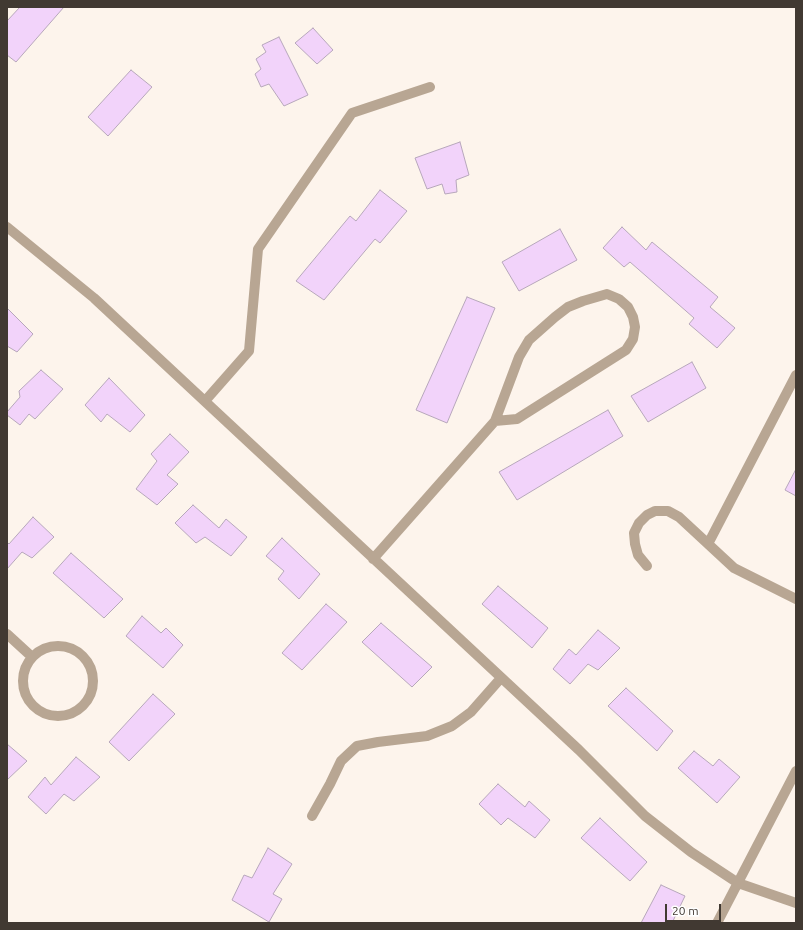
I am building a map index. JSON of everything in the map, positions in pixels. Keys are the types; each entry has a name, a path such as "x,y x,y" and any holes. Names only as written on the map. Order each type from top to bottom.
{"lane":[{"path":"205,401 249,351 258,249 352,113 430,87"},
{"path":"7,227 94,298 579,750 645,816 691,852 738,882 796,903"},
{"path":"373,559 495,421 520,357 529,340 554,317 583,301 607,294 619,298 628,307 633,317 635,328 633,339 626,350 517,419 495,421"},
{"path":"708,544 796,375"},
{"path":"647,566 638,555 634,533 639,523 647,515 655,511 668,511 679,517 734,568 796,599"},
{"path":"7,634 31,656"},
{"path":"62,645 79,651 88,662 93,675 93,687 86,702 74,713 61,716 47,715 35,708 26,698 22,685 23,671 31,656 46,647 62,645"},
{"path":"312,816 341,761 357,746 427,736 452,726 471,712 501,678"},
{"path":"717,923 796,771"}],"building":[{"path":"20,7 64,7 16,62 7,55 7,21"},
{"path":"313,28 333,50 317,64 295,43"},
{"path":"279,37 308,95 284,106 269,84 261,87 255,74 261,69 256,59 266,52 262,45"},
{"path":"131,70 152,87 108,136 88,117"},
{"path":"460,142 469,175 456,180 457,192 445,194 442,184 427,189 415,158"},
{"path":"380,190 407,211 380,243 375,239 324,300 296,281 350,216 356,221"},
{"path":"622,227 646,250 652,242 718,297 710,307 735,328 717,348 689,324 694,318 630,262 624,267 603,248"},
{"path":"560,229 577,260 519,291 502,262"},
{"path":"467,297 495,308 447,423 416,410"},
{"path":"7,308 33,334 17,352 7,346"},
{"path":"692,362 706,388 648,422 631,396"},
{"path":"41,370 63,389 35,419 29,414 20,425 7,415 7,412 20,397 19,391"},
{"path":"109,378 145,415 130,432 107,414 101,422 85,405"},
{"path":"608,410 623,436 517,500 499,472"},
{"path":"170,434 189,452 167,475 178,484 157,505 136,489 157,461 151,454"},
{"path":"796,469 796,496 785,490"},
{"path":"193,505 219,528 226,519 247,537 231,556 205,537 196,543 175,523"},
{"path":"33,517 54,537 32,558 22,552 7,569 7,542 9,544"},
{"path":"282,538 320,574 299,599 278,579 284,571 266,556"},
{"path":"71,553 123,599 104,618 53,573"},
{"path":"498,586 548,628 532,648 482,604"},
{"path":"326,604 347,622 302,670 282,653"},
{"path":"142,616 161,633 166,628 183,645 163,668 126,636"},
{"path":"381,623 432,667 412,687 362,642"},
{"path":"598,630 620,648 598,670 588,664 570,684 553,669 569,649 576,655"},
{"path":"626,688 673,731 657,751 608,706"},
{"path":"153,694 175,714 129,761 109,742"},
{"path":"7,744 27,761 7,780"},
{"path":"694,751 713,766 719,759 740,777 717,803 678,768"},
{"path":"76,757 100,777 74,801 64,794 46,814 28,797 45,777 51,785"},
{"path":"498,784 525,807 529,801 550,820 535,838 508,818 501,825 479,804"},
{"path":"600,818 647,862 630,881 581,838"},
{"path":"268,848 292,864 273,894 282,899 269,922 232,900 244,875 252,878"},
{"path":"661,885 685,896 672,923 641,923"}]}
